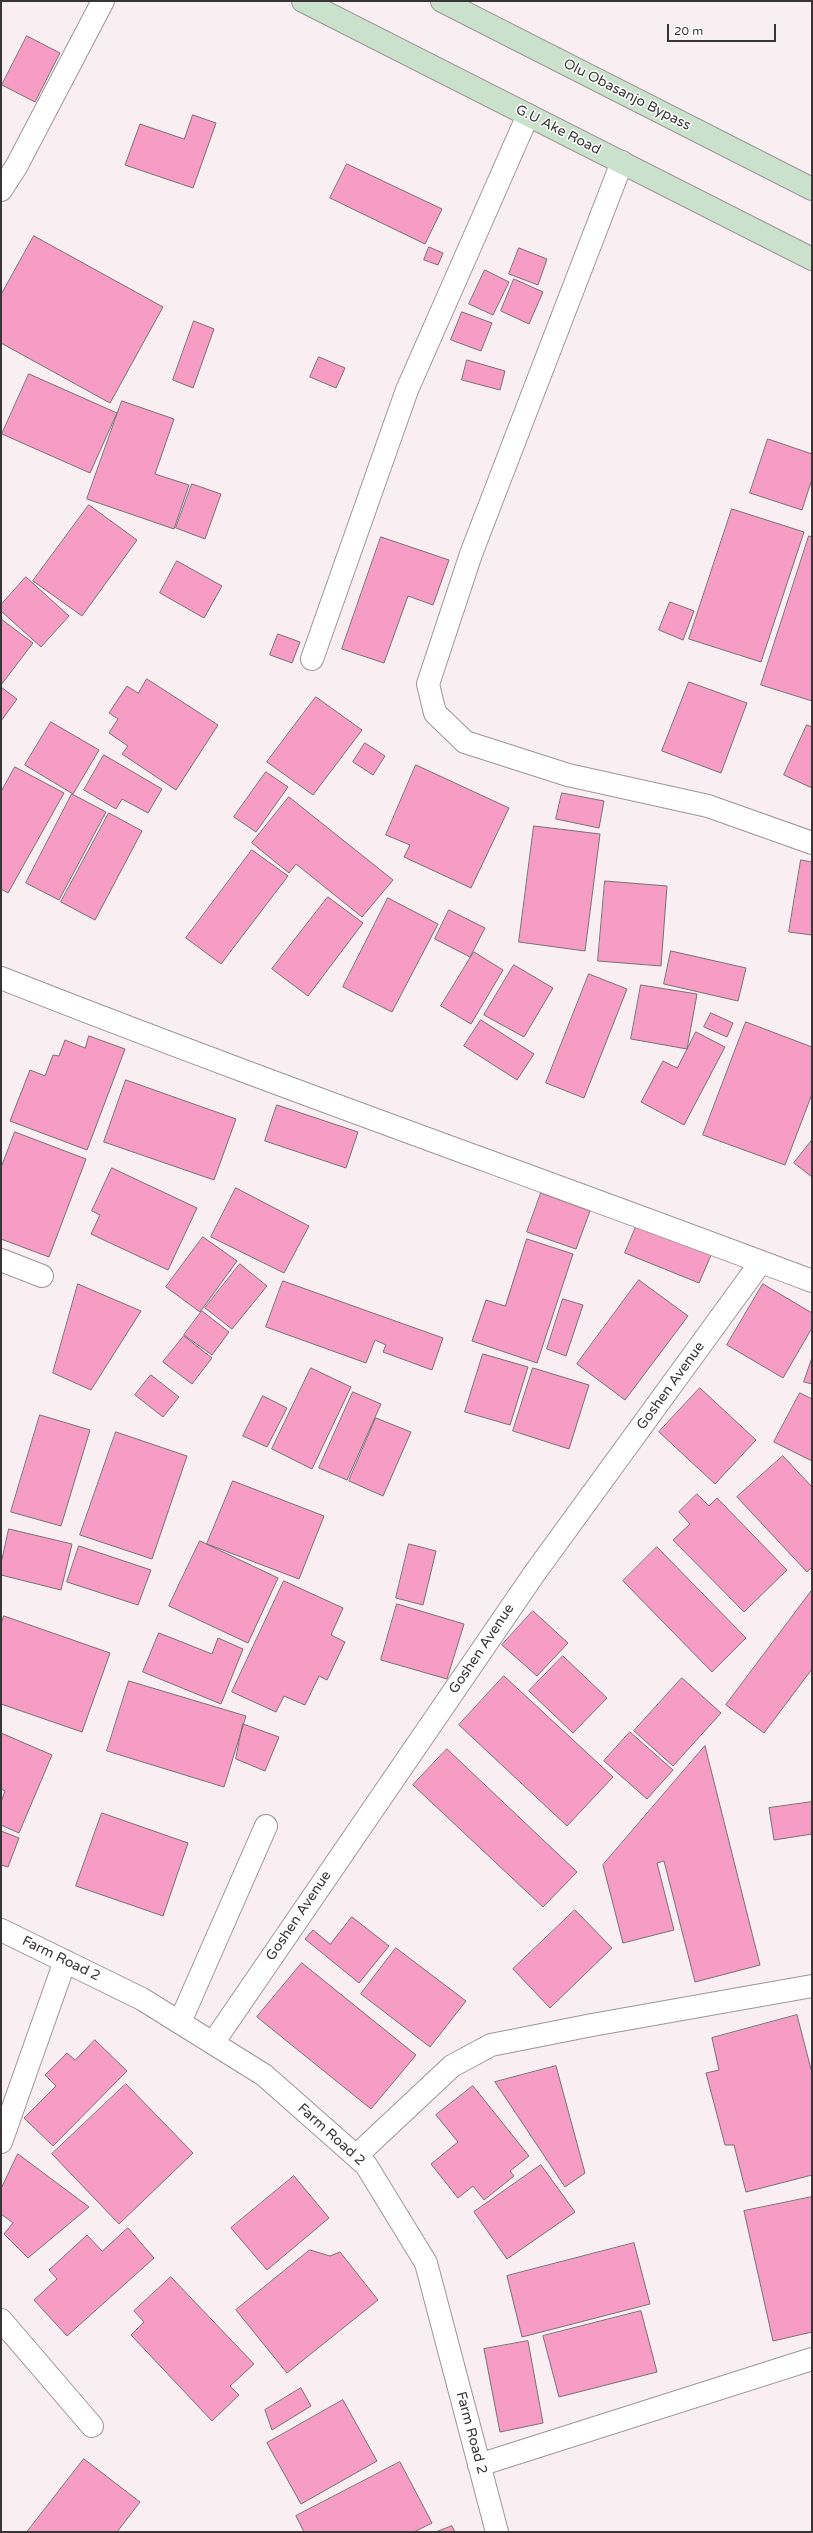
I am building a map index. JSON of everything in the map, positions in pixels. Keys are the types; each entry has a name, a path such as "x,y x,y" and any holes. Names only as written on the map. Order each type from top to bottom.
{"main road":[{"name":"G.U Ake Road","path":"303,1 812,259"},
{"name":"Olu Obasanjo Bypass","path":"442,1 812,190"}],"street":[{"path":"1,190 16,167 103,1"},
{"path":"312,659 407,390 528,115"},
{"path":"622,162 469,561 428,684 435,713 465,742 568,774 708,806 812,843"},
{"path":"1,978 147,1036 563,1187 812,1281"},
{"path":"1,1260 42,1276"},
{"name":"Goshen Avenue","path":"213,2043 534,1574 761,1262"},
{"path":"180,2022 266,1826"},
{"name":"Farm Road 2","path":"1,1930 142,1999 264,2075 366,2165 426,2263 497,2532"},
{"path":"1,2142 65,1961"},
{"path":"356,2156 452,2066 491,2045 592,2025 812,1986"},
{"path":"1,2320 92,2426"},
{"path":"479,2465 812,2358"}],"building":[{"path":"27,36 60,53 35,102 2,85"},
{"path":"193,115 216,123 193,188 125,165 140,124 184,139"},
{"path":"347,164 442,209 425,244 330,198"},
{"path":"34,236 163,307 110,403 1,343 1,295"},
{"path":"429,247 443,253 438,265 424,260"},
{"path":"519,248 547,259 538,285 509,274"},
{"path":"485,270 509,282 493,315 469,304"},
{"path":"514,279 543,292 529,324 501,311"},
{"path":"462,312 492,323 481,351 451,340"},
{"path":"194,321 214,329 193,388 173,380"},
{"path":"319,357 345,368 336,388 310,377"},
{"path":"467,360 505,371 500,390 462,380"},
{"path":"29,374 117,413 90,473 2,434"},
{"path":"122,401 174,419 155,474 189,485 174,529 87,499"},
{"path":"768,439 812,454 812,479 802,510 750,493"},
{"path":"192,484 221,494 205,539 176,528"},
{"path":"89,505 137,540 82,616 33,581"},
{"path":"732,509 804,532 761,662 689,639"},
{"path":"809,536 812,537 812,701 761,685"},
{"path":"381,537 449,560 433,605 408,596 384,663 342,649"},
{"path":"177,561 222,586 204,618 160,593"},
{"path":"26,577 69,616 41,647 1,611 1,605"},
{"path":"670,602 694,611 683,640 659,630"},
{"path":"1,619 33,643 1,685"},
{"path":"278,634 300,642 292,663 270,655"},
{"path":"147,679 218,725 176,790 122,754 128,746 109,733 118,719 109,713 127,686 138,693"},
{"path":"689,682 747,703 721,773 662,751"},
{"path":"1,687 17,699 1,721"},
{"path":"316,697 362,730 313,795 267,762"},
{"path":"51,722 99,750 73,794 25,765"},
{"path":"807,725 812,727 812,788 784,775"},
{"path":"365,743 385,756 373,775 353,762"},
{"path":"104,755 162,789 148,813 122,799 116,809 84,790"},
{"path":"416,765 509,808 471,888 404,857 410,845 386,835"},
{"path":"15,767 64,793 8,893 1,889 1,792"},
{"path":"266,772 288,787 256,832 234,817"},
{"path":"562,793 604,801 599,828 556,819"},
{"path":"72,794 106,812 59,900 26,883"},
{"path":"289,797 393,880 362,917 296,864 289,873 252,843"},
{"path":"109,813 142,831 95,920 61,902"},
{"path":"534,826 600,834 585,951 519,942"},
{"path":"252,850 288,876 221,964 186,938"},
{"path":"801,860 812,862 812,935 789,932"},
{"path":"605,881 667,886 661,966 598,961"},
{"path":"328,897 363,923 308,996 272,969"},
{"path":"388,898 438,924 392,1012 343,987"},
{"path":"449,910 485,928 470,957 435,939"},
{"path":"671,951 746,968 738,1001 664,984"},
{"path":"474,952 503,970 471,1024 441,1006"},
{"path":"514,965 553,988 524,1037 484,1015"},
{"path":"589,974 627,989 584,1098 546,1083"},
{"path":"641,985 697,994 687,1049 631,1039"},
{"path":"711,1013 733,1023 727,1037 704,1027"},
{"path":"481,1020 534,1054 517,1080 464,1046"},
{"path":"746,1022 812,1047 812,1094 785,1165 703,1135"},
{"path":"696,1032 725,1047 684,1125 641,1102 663,1061 677,1068"},
{"path":"89,1036 125,1049 87,1150 10,1121 30,1070 45,1076 53,1055 59,1056 65,1040 85,1048"},
{"path":"126,1080 236,1119 214,1180 104,1142"},
{"path":"277,1105 358,1132 346,1168 265,1141"},
{"path":"15,1132 86,1159 49,1257 1,1239 1,1168"},
{"path":"812,1140 812,1177 794,1163"},
{"path":"112,1168 197,1208 168,1270 91,1234 100,1215 92,1211"},
{"path":"236,1188 309,1226 284,1273 211,1237"},
{"path":"541,1193 590,1211 576,1249 527,1232"},
{"path":"638,1222 712,1253 699,1283 625,1253"},
{"path":"203,1237 237,1261 200,1312 166,1287"},
{"path":"527,1239 573,1254 537,1363 472,1341 486,1300 505,1306"},
{"path":"240,1264 267,1286 232,1329 205,1308"},
{"path":"639,1280 688,1316 625,1400 577,1364"},
{"path":"283,1281 443,1338 432,1370 383,1352 386,1345 375,1340 366,1363 266,1327"},
{"path":"78,1284 141,1311 91,1390 53,1373"},
{"path":"763,1284 812,1313 812,1328 783,1378 727,1345"},
{"path":"563,1299 583,1305 566,1356 547,1349"},
{"path":"202,1311 229,1332 212,1355 184,1335"},
{"path":"184,1336 212,1358 192,1384 163,1362"},
{"path":"483,1354 528,1367 510,1425 465,1412"},
{"path":"812,1358 812,1384 804,1382"},
{"path":"311,1368 351,1387 312,1469 272,1449"},
{"path":"533,1368 589,1385 569,1449 513,1431"},
{"path":"151,1375 179,1397 163,1417 135,1395"},
{"path":"700,1388 756,1440 715,1484 659,1432"},
{"path":"353,1392 381,1404 347,1480 319,1468"},
{"path":"800,1393 812,1399 812,1461 774,1442"},
{"path":"263,1396 287,1408 267,1447 243,1436"},
{"path":"40,1415 90,1430 61,1526 11,1512"},
{"path":"376,1418 411,1432 383,1496 349,1481"},
{"path":"116,1432 187,1456 152,1559 80,1535"},
{"path":"783,1456 812,1487 812,1567 807,1572 737,1497"},
{"path":"233,1481 324,1516 299,1579 207,1544"},
{"path":"697,1494 709,1506 717,1498 787,1570 744,1612 673,1540 690,1524 679,1512"},
{"path":"9,1529 72,1544 61,1590 1,1575 1,1564"},
{"path":"200,1541 278,1578 248,1643 169,1606"},
{"path":"409,1544 436,1551 423,1605 396,1598"},
{"path":"79,1546 151,1570 138,1605 67,1582"},
{"path":"657,1547 746,1638 712,1672 623,1581"},
{"path":"284,1581 343,1608 331,1635 345,1642 327,1680 319,1676 305,1705 284,1696 276,1712 232,1692"},
{"path":"812,1590 812,1669 764,1733 726,1705"},
{"path":"397,1604 464,1624 447,1679 381,1660"},
{"path":"533,1611 568,1643 537,1676 502,1645"},
{"path":"4,1616 110,1653 82,1732 1,1704 1,1625"},
{"path":"159,1633 212,1654 218,1638 243,1649 221,1704 143,1672"},
{"path":"563,1656 607,1698 573,1733 529,1691"},
{"path":"504,1676 613,1777 567,1826 459,1725"},
{"path":"682,1678 721,1713 673,1766 634,1731"},
{"path":"129,1681 246,1716 224,1787 107,1751"},
{"path":"243,1724 279,1737 265,1771 236,1759"},
{"path":"630,1732 673,1770 647,1799 604,1761"},
{"path":"1,1733 52,1755 19,1833 1,1825 1,1802 5,1791 1,1789"},
{"path":"705,1746 760,1965 695,1982 664,1861 657,1863 674,1930 623,1943 603,1865"},
{"path":"447,1749 577,1872 543,1907 413,1785"},
{"path":"812,1802 812,1834 774,1840 769,1808"},
{"path":"102,1813 188,1843 163,1916 76,1886"},
{"path":"1,1831 19,1838 8,1867 1,1865"},
{"path":"575,1910 612,1948 550,2008 513,1969"},
{"path":"352,1917 389,1946 359,1983 305,1939 313,1930 330,1944"},
{"path":"396,1948 466,2001 430,2047 361,1994"},
{"path":"302,1963 416,2055 371,2109 257,2017"},
{"path":"797,2015 812,2073 812,2175 746,2192 734,2145 725,2145 706,2073 719,2070 712,2038"},
{"path":"95,2040 127,2071 53,2146 24,2118 56,2086 45,2075 67,2053 75,2060"},
{"path":"556,2066 585,2173 565,2187 495,2082"},
{"path":"126,2084 193,2153 119,2224 52,2154"},
{"path":"473,2086 529,2156 510,2171 514,2176 484,2200 473,2186 458,2198 431,2164 458,2142 436,2115"},
{"path":"18,2154 89,2207 28,2258 4,2234 13,2223 1,2214 1,2189"},
{"path":"541,2165 575,2212 507,2259 474,2212"},
{"path":"294,2176 329,2218 267,2270 231,2228"},
{"path":"812,2197 812,2332 773,2341 744,2211"},
{"path":"128,2228 154,2258 67,2336 34,2300 57,2279 49,2270 87,2235 102,2251"},
{"path":"634,2243 650,2304 522,2337 507,2276"},
{"path":"310,2250 330,2256 340,2252 378,2300 287,2373 236,2310"},
{"path":"171,2277 254,2364 230,2386 239,2395 212,2421 131,2335 144,2322 134,2311"},
{"path":"641,2311 657,2372 559,2397 543,2336"},
{"path":"528,2341 543,2423 500,2432 484,2349"},
{"path":"301,2388 311,2406 272,2430 265,2410"},
{"path":"343,2400 377,2461 301,2504 267,2443"},
{"path":"84,2459 140,2502 117,2532 27,2532"},
{"path":"400,2462 432,2523 414,2532 304,2532 296,2516"},
{"path":"452,2526 455,2532 436,2532"}]}
